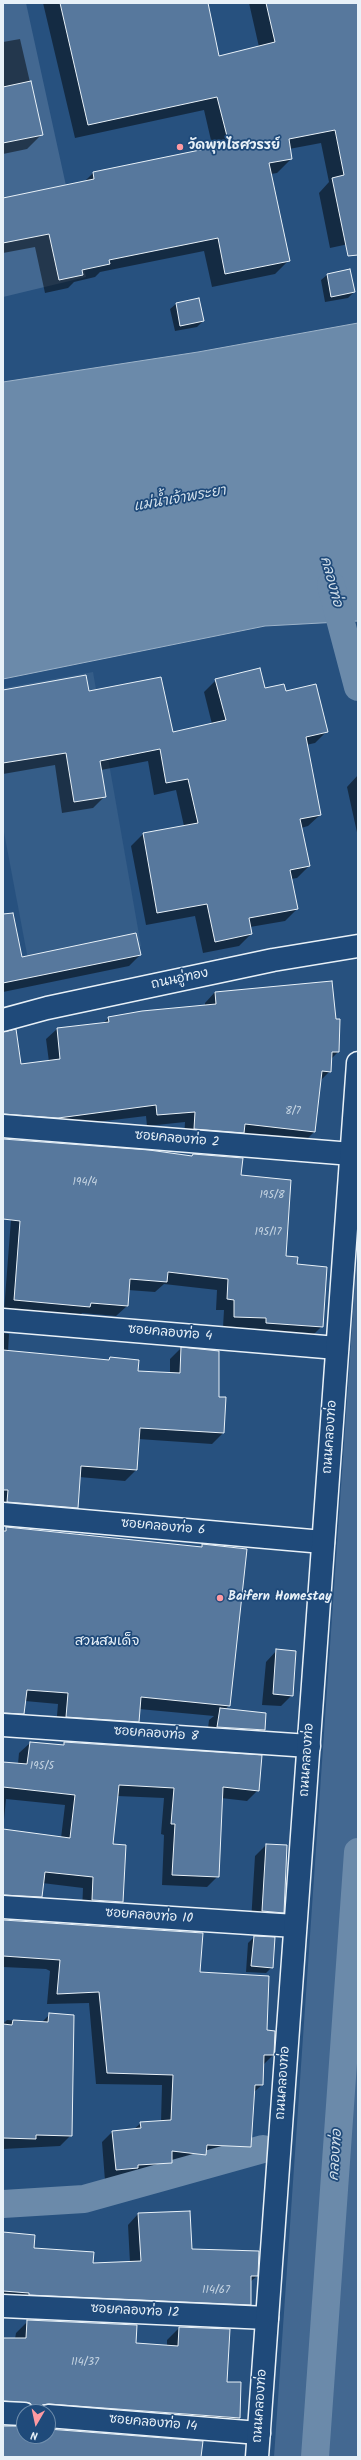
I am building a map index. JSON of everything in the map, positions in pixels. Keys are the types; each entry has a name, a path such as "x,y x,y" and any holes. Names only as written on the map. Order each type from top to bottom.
{"street":[{"name":"ถนนอู่ทอง","path":"3,1020 47,1008 265,962 358,946"},
{"name":"ถนนคลองท่อ","path":"257,2457 358,1063"},
{"name":"ซอยคลองท่อ 2","path":"3,1126 352,1154"},
{"name":"ซอยคลองท่อ 4","path":"3,1320 337,1348"},
{"name":"ซอยคลองท่อ 6","path":"3,1514 323,1542"},
{"name":"ซอยคลองท่อ 8","path":"3,1725 309,1746"},
{"name":"ซอยคลองท่อ 10","path":"3,1907 295,1926"},
{"name":"ซอยคลองท่อ 12","path":"3,2306 267,2318"},
{"path":"3,2413 16,2414"},
{"name":"ซอยคลองท่อ 14","path":"56,2417 259,2433"}],"shaded area":[{"path":"3,3 26,3 86,277 3,297"},
{"path":"93,672 141,946 30,970 3,827 3,688"},
{"path":"358,1241 358,2457 274,2457"}],"water":[{"name":"แม่น้ำเจ้าพระยา","path":"358,323 358,621 265,626 3,679 3,382 198,352"}],"building":[{"path":"60,3 208,3 219,56 275,42 266,3 358,3 358,255 348,256 332,178 344,175 335,130 289,139 292,159 269,163 290,261 225,274 218,238 109,260 110,264 82,270 83,275 59,280 49,234 3,243 3,198 94,179 93,172 229,144 217,97 88,125"},
{"path":"31,81 43,135 3,143 3,87"},
{"path":"350,269 355,292 331,297 327,274"},
{"path":"199,298 204,321 180,326 176,303"},
{"path":"260,668 265,688 284,684 286,691 316,684 328,732 306,737 321,815 300,819 310,866 290,870 298,909 249,918 252,934 215,942 207,904 157,913 143,833 198,823 188,779 166,783 160,749 100,761 106,797 74,802 66,753 3,763 3,690 86,675 89,691 161,677 173,732 226,720 215,679"},
{"path":"13,913 22,957 136,933 141,955 3,983 3,914"},
{"path":"332,981 336,1019 340,1019 339,1052 332,1052 331,1072 322,1071 315,1132 245,1124 244,1133 194,1129 195,1112 157,1115 156,1105 58,1118 3,1114 3,1032 16,1029 21,1064 60,1059 57,1028 109,1022 108,1017 142,1011 216,1004 215,992"},
{"path":"3,1139 149,1150 192,1156 193,1154 243,1158 241,1175 291,1180 286,1256 298,1257 297,1264 327,1267 323,1327 266,1323 266,1318 234,1317 234,1300 227,1299 228,1279 168,1272 167,1282 130,1279 128,1306 91,1303 90,1307 14,1300 20,1221 3,1219"},
{"path":"181,1347 219,1351 219,1397 226,1397 224,1433 140,1428 137,1470 81,1466 78,1508 7,1502 8,1490 3,1490 3,1350 109,1360 110,1357 139,1360 138,1371 180,1373"},
{"path":"6,1527 202,1547 202,1544 247,1549 230,1706 141,1697 139,1722 66,1717 68,1693 27,1690 24,1714 3,1713 3,1531 6,1531"},
{"path":"276,1649 296,1651 293,1696 273,1694"},
{"path":"220,1708 266,1713 265,1730 217,1727"},
{"path":"30,1742 64,1745 64,1742 262,1755 259,1791 223,1787 219,1877 172,1875 175,1824 171,1824 174,1788 119,1785 113,1844 126,1845 123,1902 92,1900 93,1877 45,1872 42,1897 3,1895 3,1829 70,1838 75,1795 3,1787 3,1762 27,1764"},
{"path":"266,1844 287,1845 284,1913 262,1911"},
{"path":"3,1920 203,1933 200,1972 269,1976 267,2030 275,2031 274,2055 264,2055 263,2085 255,2085 251,2147 207,2145 206,2155 172,2151 172,2163 138,2165 138,2168 116,2170 112,2131 141,2128 140,2122 171,2120 173,2075 107,2073 99,1992 57,1994 60,1960 3,1956"},
{"path":"254,1936 275,1937 273,1968 251,1966"},
{"path":"49,2013 74,2015 72,2136 36,2135 36,2139 3,2138 3,2024 12,2025 13,2020 48,2022"},
{"path":"190,2211 192,2249 259,2251 258,2276 251,2276 251,2305 29,2295 29,2293 3,2291 3,2232 35,2235 34,2248 94,2252 93,2263 141,2261 138,2213"},
{"path":"27,2320 137,2325 136,2343 178,2346 179,2327 230,2329 227,2382 241,2382 240,2418 3,2401 3,2338 26,2338"},
{"path":"3,2426 16,2426 16,2444 56,2444 56,2430 203,2441 201,2457 3,2457"}],"waterway":[{"name":"คลองท่อ","path":"331,585 358,687"},
{"name":"คลองท่อ","path":"315,2457 358,1852"},
{"path":"3,2204 84,2199 263,2149"}],"place":[{"name":"วัดพุทไธศวรรย์","path":"180,147"},
{"name":"Baifern Homestay","path":"220,1598"}],"district":[{"name":"สวนสมเด็จ","path":"107,1643"}]}
